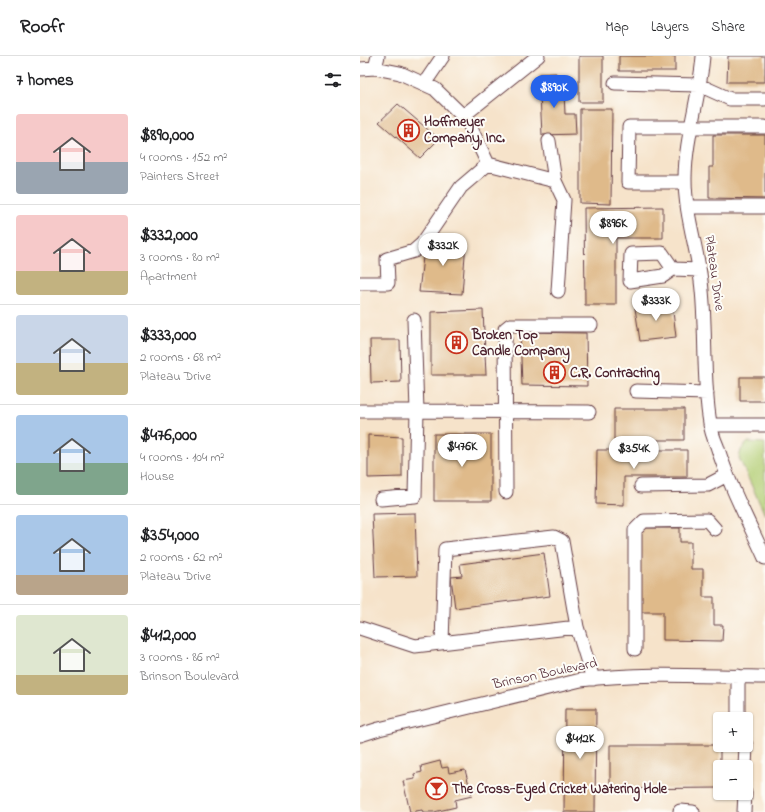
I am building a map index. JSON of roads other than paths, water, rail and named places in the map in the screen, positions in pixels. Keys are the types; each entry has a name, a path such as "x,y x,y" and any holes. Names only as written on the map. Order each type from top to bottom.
{"street":[{"path":"424,84 443,56"},
{"path":"463,116 538,56"},
{"name":"Plateau Drive","path":"703,56 689,143 685,182 705,312 705,380 710,425 727,475 765,558"},
{"path":"360,69 377,62 435,89 467,120 488,164"},
{"path":"616,83 699,85 730,99 765,99"},
{"path":"685,182 628,182 629,127 765,127"},
{"path":"549,141 555,181 564,200 558,291"},
{"path":"488,164 555,181"},
{"path":"360,284 388,283 387,259 414,251 422,244 461,187 488,164"},
{"path":"688,207 765,207"},
{"path":"673,269 699,270"},
{"path":"381,499 415,496 417,411 414,320"},
{"path":"506,492 505,329 510,326 591,325"},
{"path":"636,391 707,393"},
{"path":"360,411 589,412"},
{"path":"710,425 765,425"},
{"path":"641,486 708,485 727,475"},
{"path":"635,649 635,530 644,521 708,520 715,529"},
{"path":"442,643 445,549 554,537 562,541 577,626 593,678"},
{"path":"360,628 416,646 577,626"},
{"name":"Brinson Boulevard","path":"360,735 378,729 593,678 646,675 765,677"},
{"path":"738,676 738,712"},
{"path":"744,812 745,800"},
{"path":"680,811 693,812"}],"place":[{"name":"Hoffmeyer Company, Inc.","path":"409,130"},
{"name":"Broken Top Candle Company","path":"457,343"},
{"name":"C.R. Contracting","path":"554,373"},
{"name":"The Cross-Eyed Cricket Watering Hole","path":"437,789"}]}
